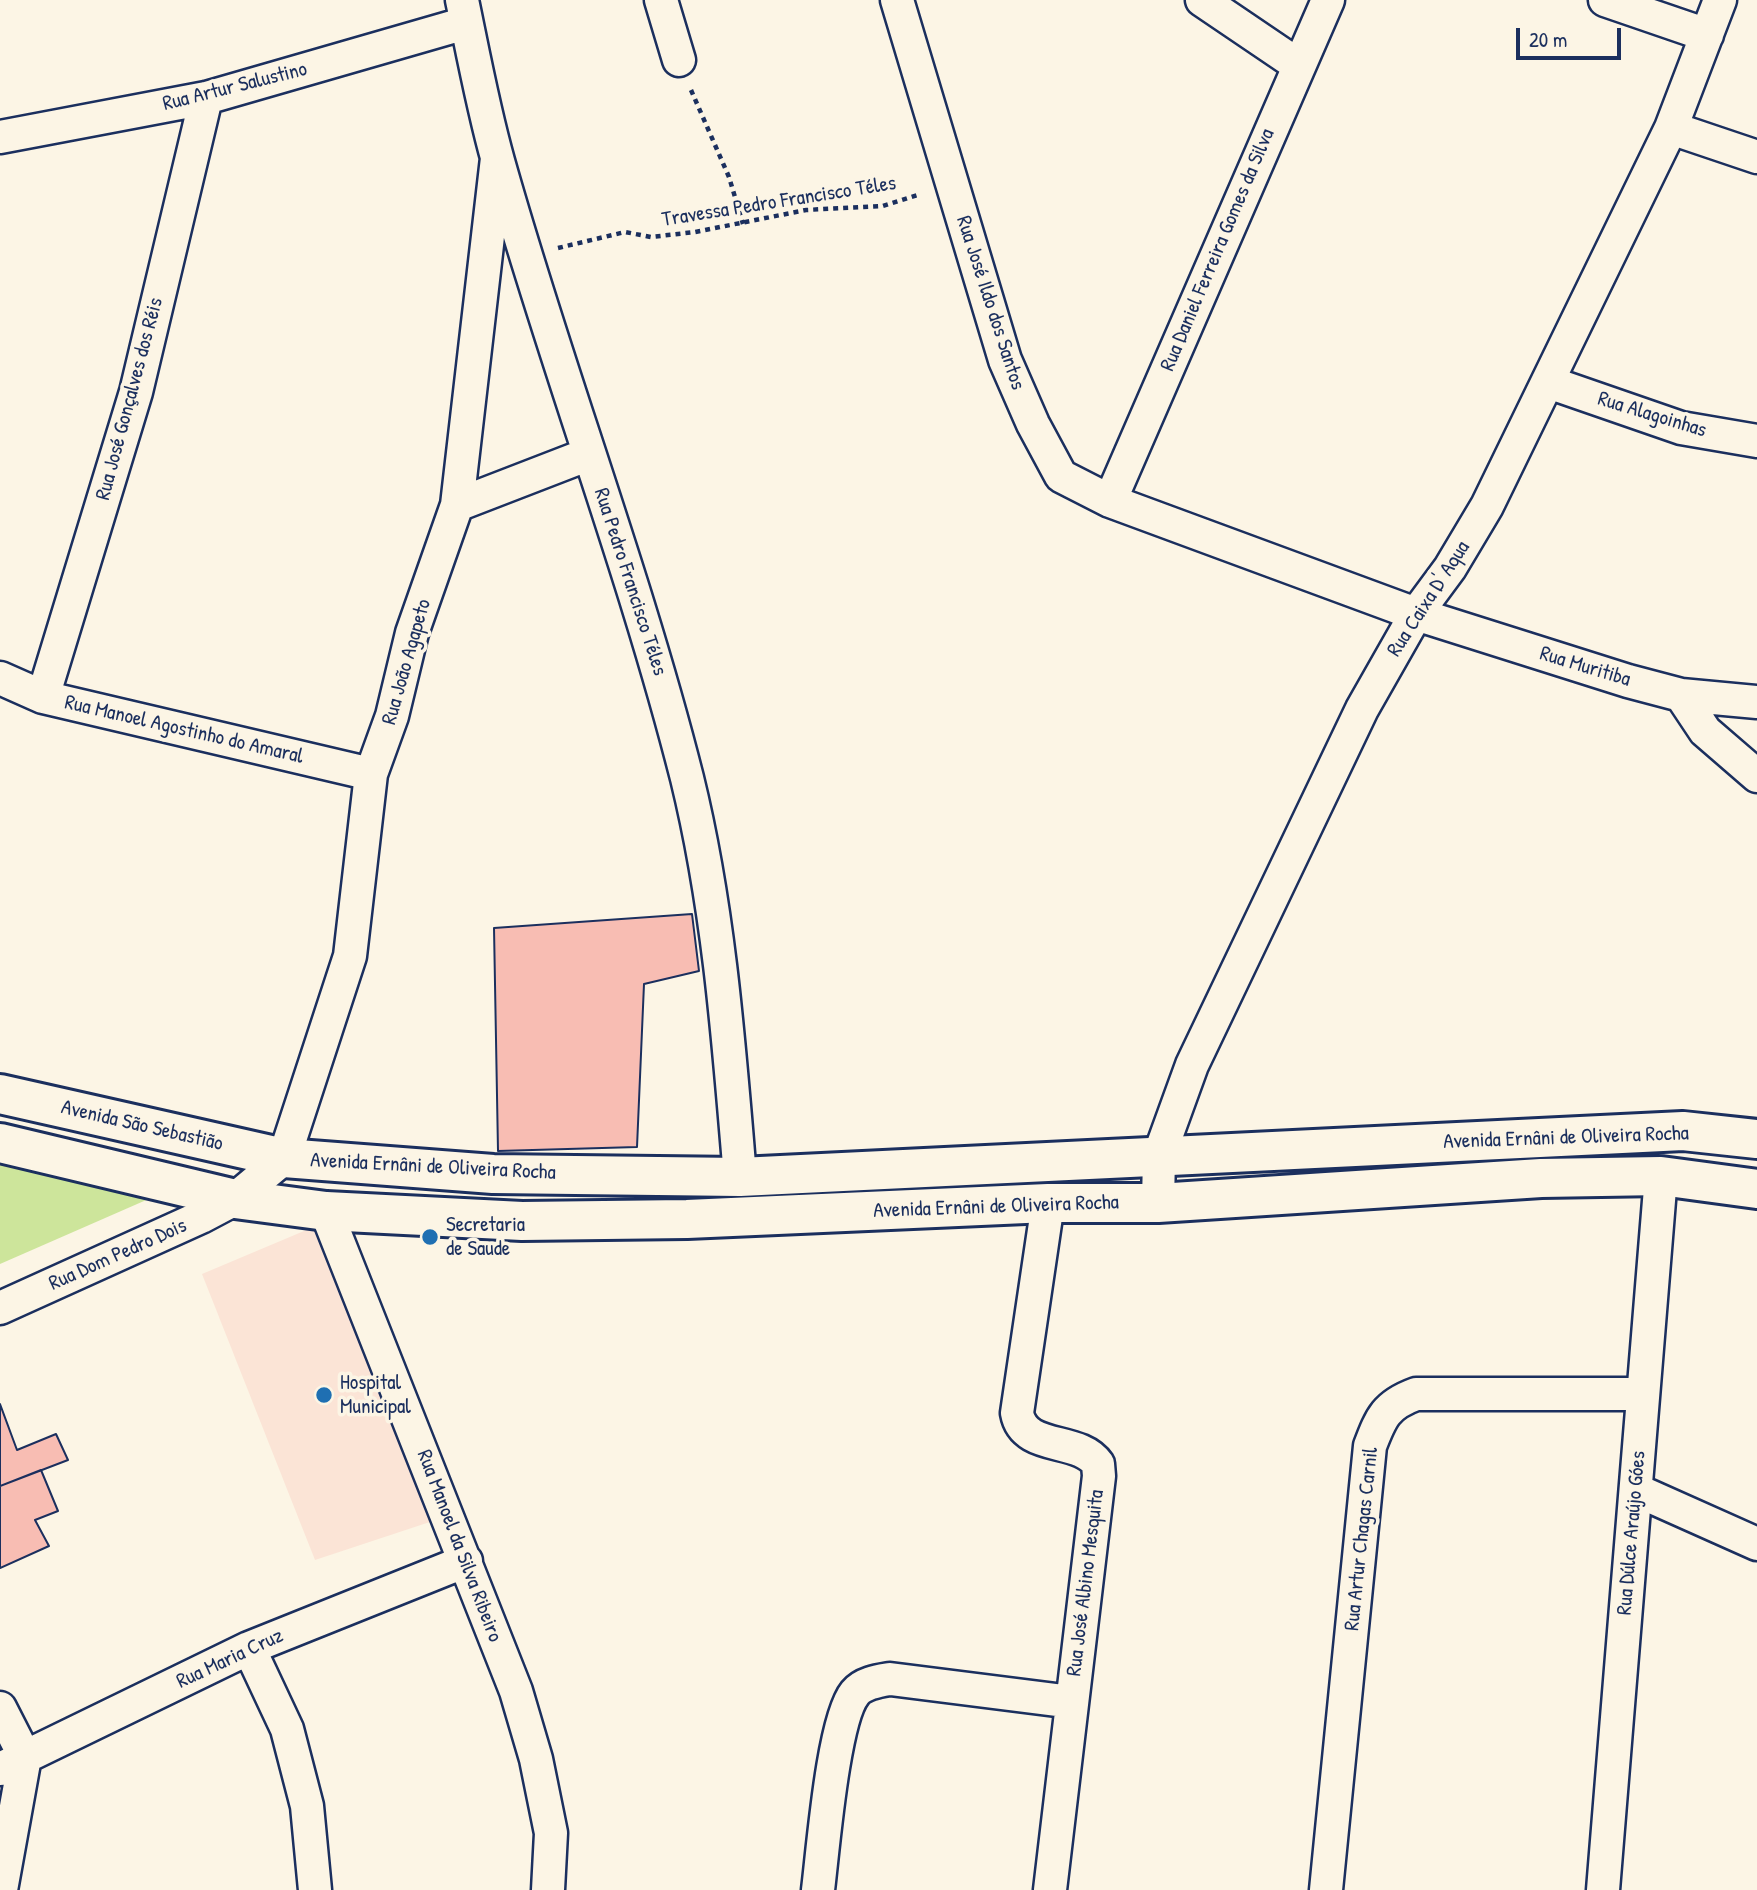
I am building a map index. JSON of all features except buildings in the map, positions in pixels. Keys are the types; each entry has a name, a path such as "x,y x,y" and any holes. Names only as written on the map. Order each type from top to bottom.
{"main road":[{"name":"Avenida São Sebastião","path":"0,1094 284,1158"},
{"name":"Avenida Ernâni de Oliveira Rocha","path":"284,1158 493,1174 740,1177 1683,1131 1757,1139"},
{"path":"0,1143 235,1199"},
{"name":"Avenida Ernâni de Oliveira Rocha","path":"235,1199 326,1211 522,1221 1048,1203 1158,1203 1541,1178 1661,1176 1757,1189"}],"street":[{"path":"661,0 679,60"},
{"name":"Rua José Ildo dos Santos","path":"897,0 1005,360 1033,425 1061,476 1110,501 1416,614"},
{"path":"1202,0 1298,65"},
{"name":"Rua Daniel Ferreira Gomes da Silva","path":"1110,501 1328,0"},
{"path":"1605,0 1707,35"},
{"name":"Rua Caixa D' Aqua","path":"1158,1203 1159,1156 1192,1065 1362,709 1416,614 1450,568 1487,506 1671,128 1720,0"},
{"name":"Rua Artur Salustino","path":"0,137 206,99 464,11"},
{"name":"Rua Pedro Francisco Téles","path":"464,11 497,158 589,454 645,620 688,782 724,981 740,1177"},
{"name":"Rua José Gonçalves dos Réis","path":"43,697 136,392 206,99"},
{"path":"1671,128 1757,157"},
{"name":"Rua João Agapeto","path":"284,1158 350,956 371,774 392,716 412,633 457,505 497,158"},
{"name":"Rua Alagoinhas","path":"1548,382 1681,428 1757,441"},
{"path":"457,505 589,454"},
{"name":"Rua Muritiba","path":"1416,614 1681,695 1757,702"},
{"name":"Rua Manoel Agostinho do Amaral","path":"0,678 43,697 371,774"},
{"path":"1681,695 1705,731 1757,776"},
{"name":"Rua Dom Pedro Dois","path":"0,1308 201,1217 235,1199 284,1158"},
{"name":"Rua Dúlce Araújo Góes","path":"1602,1890 1661,1176"},
{"name":"Rua José Albino Mesquita","path":"1048,1203 1017,1413 1019,1424 1026,1433 1084,1450 1098,1464 1050,1890"},
{"name":"Rua Manoel da Silva Ribeiro","path":"326,1211 516,1691 537,1759 551,1833 548,1890"},
{"name":"Rua Artur Chagas Carnil","path":"1326,1890 1370,1446 1380,1420 1395,1402 1416,1394 1643,1394"},
{"path":"1636,1490 1757,1544"},
{"name":"Rua Maria Cruz","path":"13,1763 249,1648 466,1561"},
{"path":"249,1648 288,1729 307,1806 315,1890"},
{"path":"818,1890 842,1720 856,1692 873,1682 890,1679 1072,1702"},
{"path":"0,1708 13,1763 1,1890"}],"path":[{"path":"679,60 729,177 743,224"},
{"name":"Travessa Pedro Francisco Téles","path":"526,255 625,233 651,237 743,224 806,211 883,206 952,184"}],"shaded area":[{"name":"Hospital Municipal","path":"323,1223 451,1515 315,1560 202,1274"}],"green space":[{"path":"0,1151 160,1194 0,1264"}],"place":[{"name":"Secretaria de Saude","path":"430,1237"},
{"name":"Hospital Municipal","path":"324,1395"}]}
